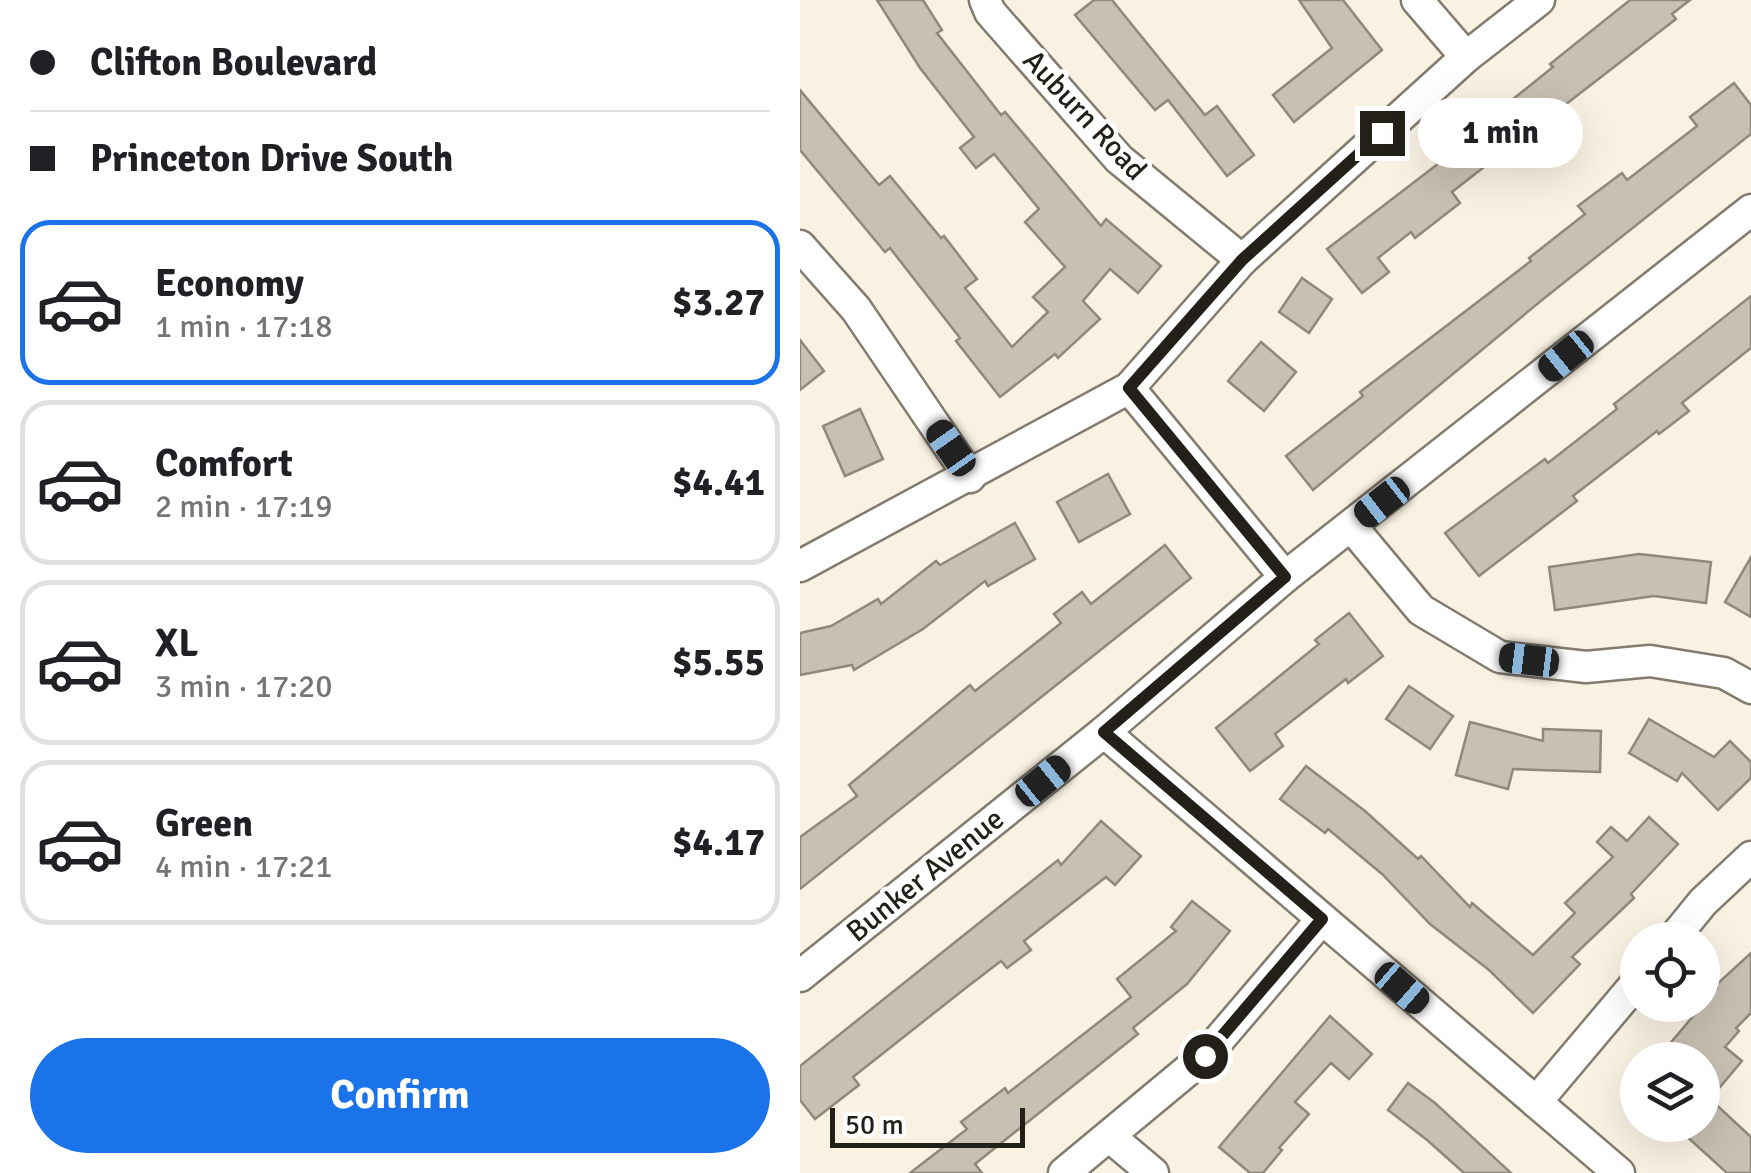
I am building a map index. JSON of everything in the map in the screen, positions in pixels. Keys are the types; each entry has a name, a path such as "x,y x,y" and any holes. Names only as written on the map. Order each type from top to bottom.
{"street":[{"name":"Auburn Road","path":"985,0 990,12 1119,159 1242,260"},
{"path":"1417,0 1466,57"},
{"path":"801,566 1129,388 1242,260 1466,57 1539,0"},
{"name":"Bunker Avenue","path":"800,976 1104,732 1285,577 1751,210"},
{"path":"800,246 856,309 970,476"},
{"path":"1129,388 1285,577"},
{"path":"1352,526 1422,610 1500,657 1586,667 1650,660 1724,673 1751,688"},
{"path":"1104,732 1619,1173"},
{"path":"1687,922 1751,857"},
{"path":"1064,1173 1205,1056 1322,919"},
{"path":"1536,1102 1620,1002"},
{"path":"1109,1136 1153,1173"}],"building":[{"path":"877,0 923,0 942,30 937,33 1001,115 1005,112 1101,226 1106,219 1161,266 1138,293 1110,269 1083,301 1100,319 1058,358 1055,354 1000,397 890,248 885,252 800,150 800,90 879,185 890,176 941,238 944,236 977,279 965,288 1012,347 1048,312 1033,297 1065,267 1025,222 1039,209 994,154 976,168 960,148 974,137 920,68"},
{"path":"1094,0 1112,0 1205,115 1217,106 1254,155 1227,176 1168,100 1155,110 1075,15"},
{"path":"1299,0 1343,0 1382,50 1294,122 1273,95 1332,48"},
{"path":"1630,0 1690,0 1672,14 1676,19 1543,122 1555,137 1532,154 1520,139 1452,192 1460,203 1415,238 1411,232 1378,258 1389,272 1362,293 1327,249 1443,160 1441,157"},
{"path":"1734,83 1751,105 1751,134 1542,300 1313,490 1286,456 1363,396 1360,392 1531,261 1529,258 1585,214 1578,206 1622,173 1627,180 1697,126 1690,117"},
{"path":"1302,278 1332,299 1309,333 1279,312"},
{"path":"1751,296 1751,348 1682,403 1689,411 1573,496 1577,501 1479,576 1445,533 1545,459 1548,463 1617,409 1614,404"},
{"path":"800,340 824,371 800,390"},
{"path":"1261,342 1296,372 1264,411 1228,381"},
{"path":"860,409 883,459 845,476 823,426"},
{"path":"1108,474 1130,514 1079,542 1057,502"},
{"path":"1015,523 1035,559 988,586 985,581 923,629 854,670 852,665 800,675 800,633 831,626 878,599 881,604 936,561 940,565"},
{"path":"1165,545 1191,578 800,889 800,837 857,796 849,785 970,685 975,691 1061,623 1054,614 1082,592 1091,604"},
{"path":"1639,554 1711,562 1706,603 1654,596 1555,610 1549,567"},
{"path":"1751,557 1751,617 1725,602"},
{"path":"1349,613 1383,656 1348,683 1346,679 1275,734 1283,746 1250,771 1216,728 1319,644 1315,640"},
{"path":"1409,686 1453,716 1430,749 1386,719"},
{"path":"1649,719 1714,757 1730,741 1751,762 1751,778 1718,810 1682,773 1677,781 1629,753"},
{"path":"1470,722 1543,741 1543,729 1601,731 1600,772 1513,769 1508,789 1456,775"},
{"path":"1306,766 1365,811 1418,859 1421,856 1470,907 1472,903 1533,955 1575,913 1565,903 1613,857 1597,842 1611,827 1627,841 1649,817 1678,844 1631,894 1634,898 1572,957 1580,964 1533,1013 1489,970 1430,924 1382,874 1328,829 1325,833 1280,799"},
{"path":"1101,821 1141,856 1115,885 1106,877 1024,941 1031,950 1007,968 1001,961 967,987 853,1077 859,1085 815,1119 800,1100 800,1066 1058,860 1061,865"},
{"path":"1192,901 1230,931 1187,984 1133,1028 1138,1034 975,1164 982,1173 910,1173 967,1129 961,1122 1005,1088 1008,1093 1131,997 1117,979 1176,931 1171,927"},
{"path":"1751,953 1751,1013 1725,1047 1742,1061 1720,1087 1720,1042 1671,1042 1688,1022 1720,1022 1720,981"},
{"path":"1330,1016 1372,1054 1349,1079 1331,1063 1295,1102 1309,1114 1263,1173 1250,1173 1219,1147"},
{"path":"1408,1083 1511,1173 1464,1173 1388,1110"},
{"path":"1720,1108 1751,1137 1751,1173 1727,1173 1693,1142 1720,1142"}],"route":[{"path":"1205,1056 1322,919 1104,732 1285,577 1129,388 1242,260 1382,133"}]}
